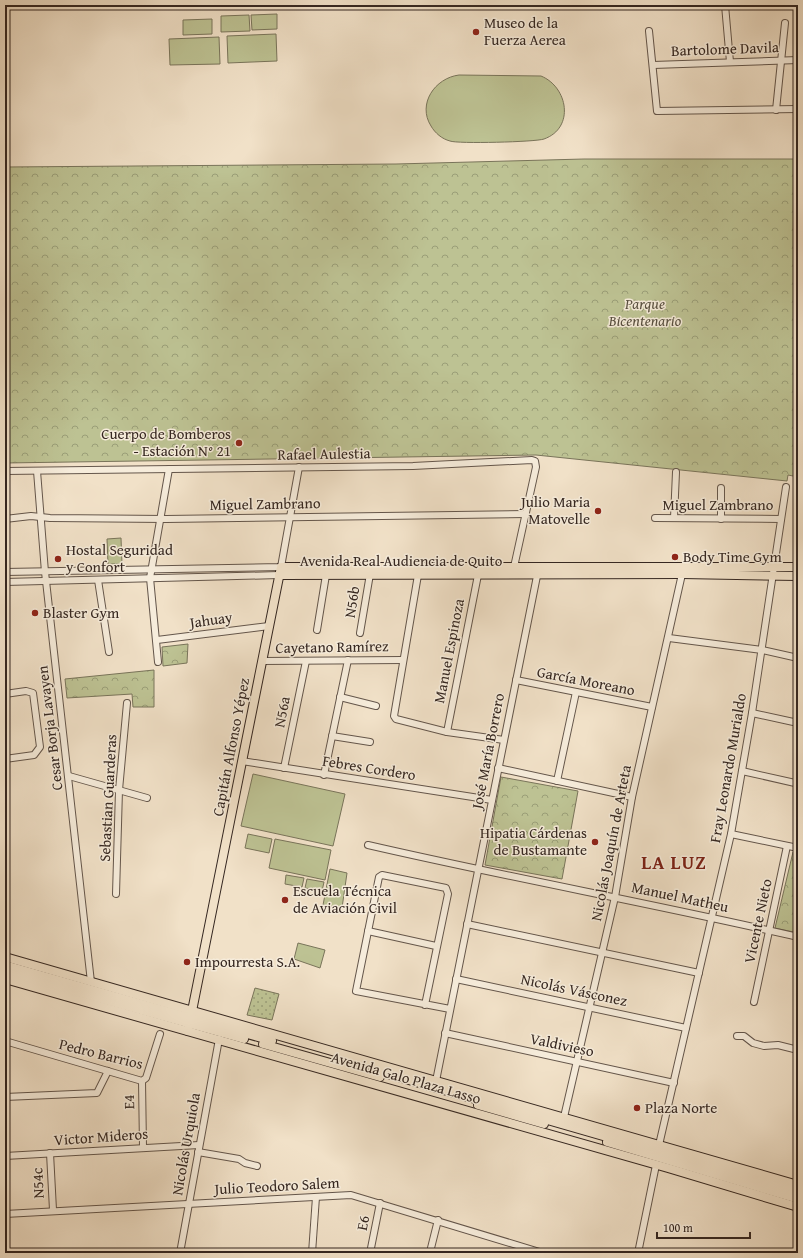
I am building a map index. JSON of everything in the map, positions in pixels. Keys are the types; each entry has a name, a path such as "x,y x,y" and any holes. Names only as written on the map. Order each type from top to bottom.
{"main road":[{"name":"Avenida Real Audiencia de Quito","path":"280,571 326,574 478,575 538,571 774,566 798,567"},
{"name":"Avenida Real Audiencia de Quito","path":"280,571 514,568 538,571 798,576"},
{"name":"Capitán Alfonso Yépez","path":"190,1021 280,571"},
{"name":"Avenida Galo Plaza Lasso","path":"5,957 91,982 190,1021 219,1039 798,1207"},
{"name":"Avenida Galo Plaza Lasso","path":"5,965 190,1021 798,1198"},
{"name":"Avenida Galo Plaza Lasso","path":"5,972 509,1107 798,1192"},
{"name":"Avenida Galo Plaza Lasso","path":"5,979 190,1021 436,1081 798,1185"}],"street":[{"path":"725,5 730,62"},
{"path":"776,110 785,23"},
{"path":"649,31 657,109 660,112 798,109"},
{"name":"Bartolome Davila","path":"652,65 798,60"},
{"name":"Rafael Aulestia","path":"5,471 413,466 532,460 535,461 536,467 514,568"},
{"name":"Capitán Alfonso Yépez","path":"280,571 299,467"},
{"path":"158,662 150,578 170,469"},
{"name":"Cesar Borja Lavayen","path":"37,471 45,572 91,982"},
{"path":"674,518 676,472"},
{"name":"Fray Leonardo Murialdo","path":"659,1145 731,834 762,650 786,487"},
{"path":"721,488 721,519"},
{"name":"Miguel Zambrano","path":"5,519 40,516 50,518 162,519 526,514"},
{"name":"Miguel Zambrano","path":"655,518 781,519"},
{"name":"Avenida Real Audiencia de Quito","path":"5,572 151,570 280,571"},
{"name":"Avenida Real Audiencia de Quito","path":"5,582 150,578 280,571"},
{"name":"José María Borrero","path":"436,1081 538,571"},
{"path":"317,630 326,574"},
{"name":"N56b","path":"360,633 370,574"},
{"name":"Nicolás Joaquín de Arteta","path":"564,1117 615,897 632,797 669,638 682,574"},
{"path":"418,575 394,716 396,719 446,732 504,740"},
{"name":"Manuel Espinoza","path":"446,732 478,575"},
{"path":"98,580 109,652"},
{"name":"Jahuay","path":"157,640 269,626"},
{"path":"669,638 762,650 798,658"},
{"path":"324,775 348,660"},
{"name":"Cayetano Ramírez","path":"262,661 403,660"},
{"name":"N56a","path":"284,768 306,661"},
{"name":"García Moreano","path":"516,680 652,707"},
{"path":"5,694 26,692 33,693 40,747 34,755 5,759"},
{"path":"557,781 576,692"},
{"path":"340,698 376,706"},
{"name":"Sebastian Guarderas","path":"116,894 119,790 127,703"},
{"path":"752,713 798,723"},
{"path":"332,736 370,742"},
{"name":"Febres Cordero","path":"242,761 492,800"},
{"path":"498,768 632,797"},
{"path":"742,771 795,783"},
{"path":"69,776 147,798"},
{"path":"731,834 798,848"},
{"name":"Manuel Matheu","path":"368,845 478,870 712,917 798,937"},
{"name":"Vicente Nieto","path":"754,1002 787,846"},
{"path":"425,1005 448,894 446,888 380,875 356,991 425,1005 450,1009"},
{"path":"467,924 699,973"},
{"path":"368,931 436,946"},
{"name":"Nicolás Vásconez","path":"456,978 686,1028"},
{"name":"Valdivieso","path":"445,1033 674,1083"},
{"name":"Pedro Barrios","path":"5,1041 142,1081 146,1078 160,1034"},
{"path":"737,1036 744,1036 753,1043 764,1046 778,1045 798,1050"},
{"name":"Nicolás Urquiola","path":"180,1253 219,1039"},
{"path":"5,1097 97,1093 108,1071"},
{"name":"E4","path":"142,1081 143,1147"},
{"name":"Victor Mideros","path":"5,1156 199,1145"},
{"path":"198,1152 239,1159 245,1163 257,1166"},
{"name":"N54c","path":"50,1154 53,1210"},
{"path":"638,1253 656,1165"},
{"name":"Julio Teodoro Salem","path":"5,1214 53,1210 351,1195 438,1220 525,1251 543,1253"},
{"path":"312,1253 316,1197"},
{"name":"E6","path":"371,1248 380,1203"},
{"path":"430,1252 438,1220"}],"green space":[{"path":"277,14 277,29 252,30 251,15"},
{"path":"249,15 250,31 221,32 221,16"},
{"path":"212,19 212,34 183,35 183,20"},
{"path":"276,34 277,61 228,63 227,36"},
{"path":"219,37 220,64 170,65 169,39"},
{"path":"459,75 541,76 550,81 562,98 564,117 560,126 554,134 538,140 513,142 456,142 444,139 435,131 427,118 427,101 431,93 443,81 450,77"},
{"name":"Parque Bicentenario","path":"584,159 798,159 798,477 788,475 787,481 536,455 5,463 5,167 396,164"},
{"path":"121,538 122,564 108,564 107,539"},
{"path":"188,644 187,663 163,666 162,647"},
{"path":"154,670 154,707 133,707 132,694 67,698 65,679"},
{"path":"253,774 345,794 333,846 241,826"},
{"path":"501,777 578,791 562,879 485,865"},
{"path":"248,834 272,839 269,853 245,848"},
{"path":"275,839 331,850 325,880 269,868"},
{"path":"793,852 798,853 798,933 775,928"},
{"path":"330,869 347,873 342,908 323,905"},
{"path":"286,875 304,878 302,887 285,884"},
{"path":"307,879 324,882 322,891 305,888"},
{"path":"298,943 325,950 320,968 294,959"},
{"path":"255,988 279,994 272,1020 247,1015"}],"place":[{"name":"Museo de la Fuerza Aerea","path":"476,32"},
{"name":"Cuerpo de Bomberos - Estación N° 21","path":"239,443"},
{"name":"Julio Maria Matovelle","path":"598,511"},
{"name":"Body Time Gym","path":"675,557"},
{"name":"Hostal Seguridad y Confort","path":"58,559"},
{"name":"Blaster Gym","path":"35,613"},
{"name":"Hipatia Cárdenas de Bustamante","path":"595,842"},
{"name":"Escuela Técnica de Aviación Civil","path":"285,900"},
{"name":"Impourresta S.A.","path":"187,962"},
{"name":"Plaza Norte","path":"637,1108"}],"district":[{"name":"LA LUZ","path":"674,862"}]}
